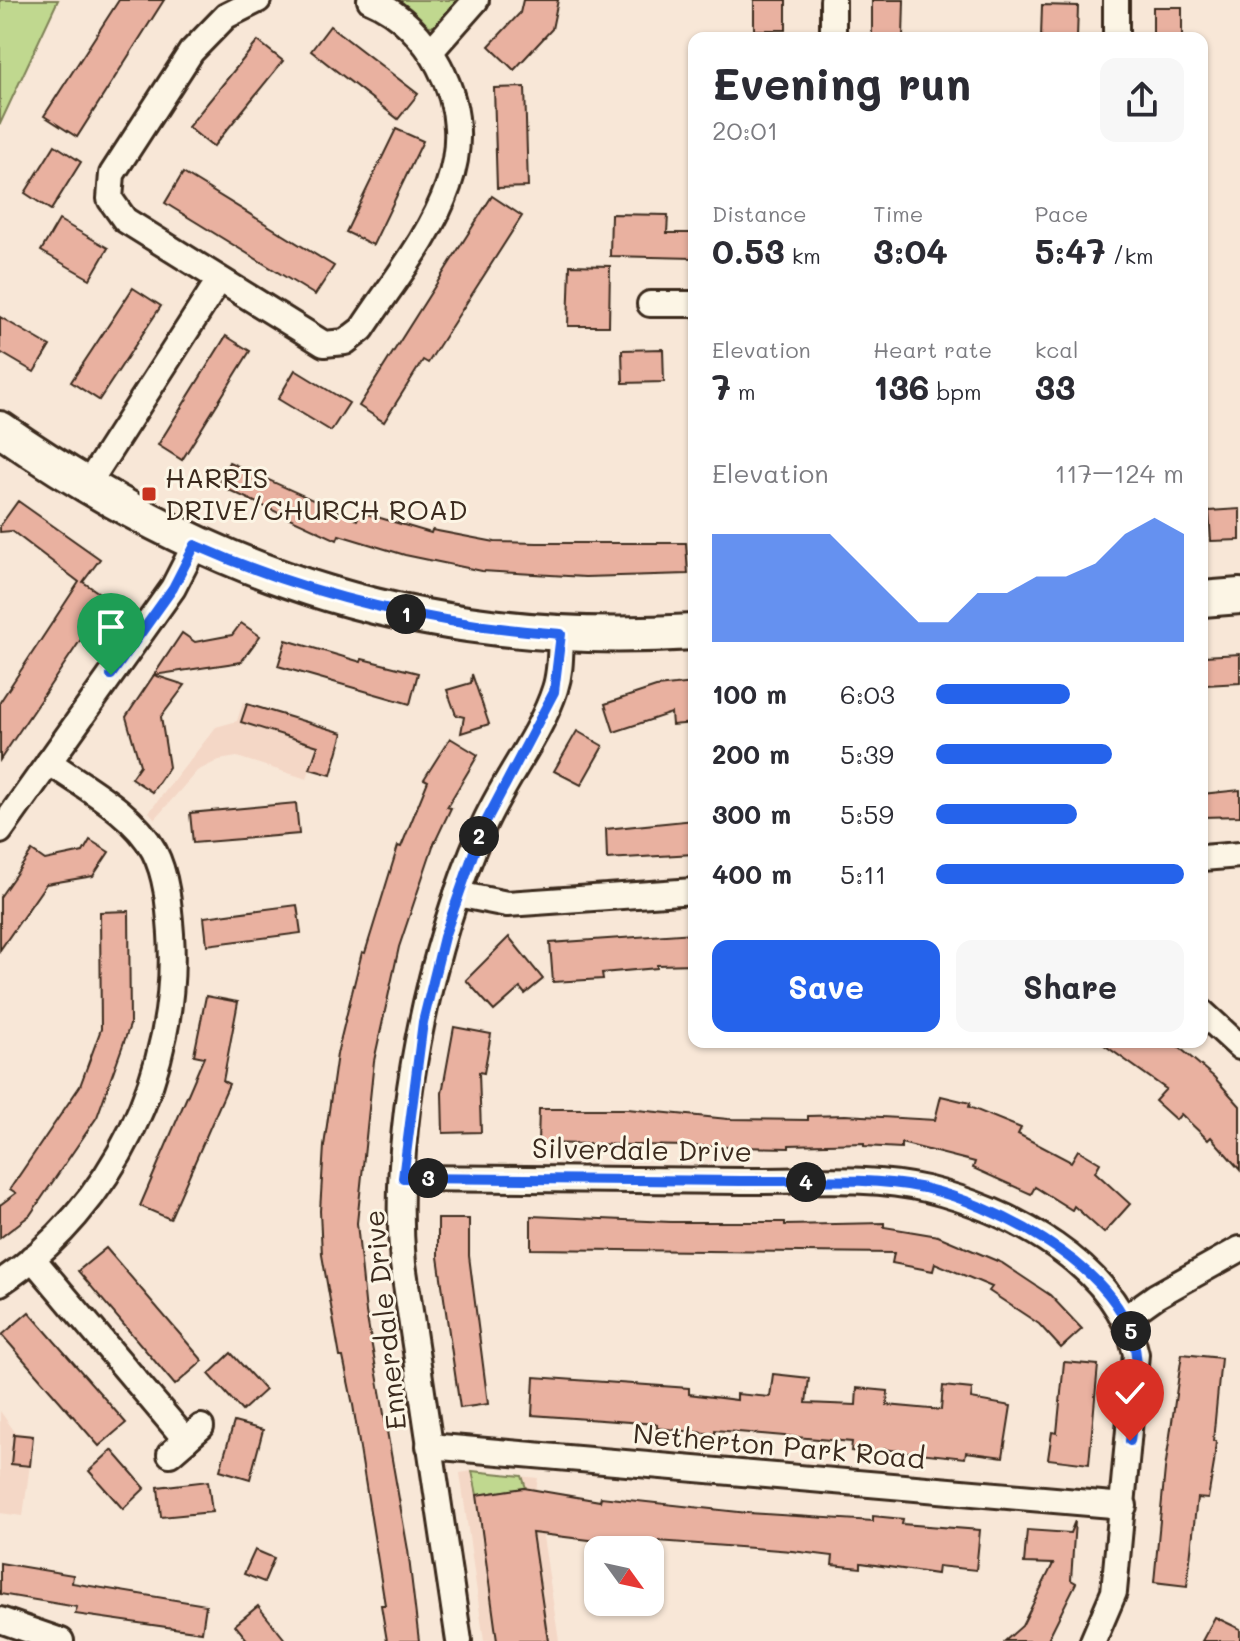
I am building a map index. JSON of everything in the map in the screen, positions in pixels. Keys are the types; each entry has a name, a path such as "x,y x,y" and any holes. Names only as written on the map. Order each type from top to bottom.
{"street":[{"path":"258,0 226,16 191,52 112,174 109,185 115,211 125,220 324,344 345,342 362,329 440,211 452,182 458,150 453,98 431,51 418,35 373,0"},
{"path":"431,51 476,0"},
{"path":"833,0 833,32"},
{"path":"1116,0 1116,32"},
{"path":"86,487 219,280"},
{"path":"650,304 688,304"},
{"path":"0,429 86,487 195,545 239,565 327,595 432,620 561,634 618,637 688,632"},
{"path":"0,831 173,588 195,545"},
{"path":"1208,599 1240,596"},
{"name":"Ennerdale Drive","path":"459,1641 403,1264 403,1178 423,1022 457,894 494,803 554,692 561,634"},
{"path":"0,1283 32,1258 89,1199 131,1131 159,1059 171,977 170,917 162,871 154,851 133,824 49,762"},
{"path":"1208,858 1240,855"},
{"path":"457,894 507,904 688,891"},
{"path":"1208,1018 1240,1047"},
{"name":"Silverdale Drive","path":"403,1178 884,1182 923,1188 963,1199 1036,1235 1094,1281 1125,1318"},
{"path":"1104,1638 1114,1592 1137,1376 1136,1354 1125,1318 1156,1296 1240,1249"},
{"path":"32,1258 186,1440"},
{"name":"Netherton Park Road","path":"429,1446 1124,1506"},
{"path":"0,1620 61,1641"}],"shaded area":[{"path":"243,702 323,727 307,779 237,757 219,760 197,771 155,819 149,812 216,727 237,721"},
{"path":"0,1411 15,1432 34,1435 23,1516 0,1513"},
{"path":"472,1471 538,1478 536,1491 559,1641 484,1641 460,1473"}],"green space":[{"path":"0,0 58,0 0,124"},
{"path":"398,0 463,0 437,26 431,26 420,22"},
{"path":"472,1471 522,1476 526,1488 477,1495"}],"building":[{"path":"119,0 164,0 77,137 44,116"},
{"path":"523,0 558,0 552,29 514,70 489,46 520,13"},
{"path":"754,0 786,0 786,30 754,30"},
{"path":"872,0 904,0 903,32 872,32"},
{"path":"1042,5 1078,6 1077,32 1041,32"},
{"path":"1153,7 1182,7 1182,32 1153,32"},
{"path":"330,26 418,94 398,119 311,51"},
{"path":"258,41 283,61 213,147 188,127"},
{"path":"525,87 528,187 497,188 494,88"},
{"path":"396,129 423,141 373,245 346,232"},
{"path":"55,145 81,162 51,210 25,193"},
{"path":"183,173 334,266 315,295 165,203"},
{"path":"492,196 522,216 428,363 423,360 384,422 359,406"},
{"path":"611,214 668,215 667,233 688,233 688,258 610,256"},
{"path":"59,220 108,248 90,279 41,251"},
{"path":"570,265 610,266 609,326 568,326"},
{"path":"133,288 161,306 99,400 71,382"},
{"path":"0,317 50,346 34,372 0,352"},
{"path":"226,336 250,351 182,460 158,445"},
{"path":"663,349 664,382 623,383 622,350"},
{"path":"295,370 349,403 331,431 278,399"},
{"path":"229,462 357,520 360,512 431,533 432,530 495,542 686,543 688,574 585,577 482,571 405,555 339,535 337,540 218,485"},
{"path":"18,501 100,559 83,582 108,599 0,760 0,702 79,582 12,531 0,532 0,526"},
{"path":"1240,509 1240,540 1211,541 1209,511"},
{"path":"241,623 260,636 241,662 154,675 182,633 195,642 232,635"},
{"path":"286,640 361,662 362,659 418,673 410,704 278,666"},
{"path":"1240,654 1240,683 1208,685 1208,656"},
{"path":"472,674 489,724 461,733 464,717 456,715 447,690 471,683"},
{"path":"154,675 185,685 161,717 169,767 152,792 131,778 140,765 126,717"},
{"path":"688,684 688,724 672,725 671,713 614,732 605,704 656,687"},
{"path":"247,704 343,733 331,775 310,769 318,746 241,722"},
{"path":"577,731 603,746 581,785 554,771"},
{"path":"450,738 478,755 447,807 451,808 433,846 399,947 374,1061 357,1223 366,1312 408,1550 419,1641 387,1641 381,1605 385,1605 353,1405 343,1357 340,1357 322,1255 320,1211 324,1146 337,1054 362,952 365,953 398,846 401,847 428,781 424,779"},
{"path":"1240,790 1240,816 1208,817 1208,793"},
{"path":"296,803 299,834 193,843 190,813"},
{"path":"688,821 688,854 607,859 606,829"},
{"path":"90,840 109,852 93,876 46,884 0,950 0,897 32,851 45,860 83,852"},
{"path":"297,905 301,933 207,945 204,917"},
{"path":"129,911 130,1025 97,1117 30,1215 0,1238 0,1205 16,1193 10,1189 80,1086 101,1029 100,912"},
{"path":"688,933 688,964 602,973 603,979 553,982 550,943"},
{"path":"509,937 543,979 525,994 520,988 494,1011 466,980"},
{"path":"206,996 238,1002 223,1081 229,1084 170,1219 140,1206 204,1057 194,1055"},
{"path":"454,1027 491,1034 484,1073 479,1072 481,1132 443,1133 442,1093"},
{"path":"1108,1048 1180,1048 1214,1077 1240,1106 1240,1170 1211,1137 1208,1140 1181,1114 1176,1120 1155,1101 1166,1089"},
{"path":"941,1096 970,1103 969,1107 1021,1128 1018,1134 1071,1162 1078,1150 1100,1163 1095,1172 1130,1204 1104,1233 1074,1206 1072,1210 1035,1187 1031,1194 973,1168 975,1162 901,1143 901,1148 864,1146 864,1143 789,1145 789,1148 538,1143 539,1109 627,1109 728,1119 808,1120 808,1116 845,1115 935,1120"},
{"path":"531,1216 671,1222 785,1222 785,1225 884,1223 884,1227 938,1236 1002,1263 1050,1295 1082,1329 1061,1348 1039,1324 989,1291 992,1287 935,1263 933,1271 892,1263 894,1253 531,1249"},
{"path":"438,1219 469,1219 469,1256 488,1404 460,1408 438,1257"},
{"path":"106,1248 203,1361 175,1385 78,1271"},
{"path":"29,1312 126,1423 99,1446 2,1335"},
{"path":"231,1353 265,1390 242,1411 209,1374"},
{"path":"1182,1354 1221,1358 1213,1441 1216,1441 1214,1463 1208,1499 1197,1498 1187,1586 1154,1582 1165,1469"},
{"path":"1064,1362 1098,1365 1089,1464 1048,1459 1052,1432 1057,1433"},
{"path":"773,1374 809,1378 806,1403 856,1405 857,1388 888,1391 887,1405 941,1410 943,1386 972,1389 971,1399 1011,1406 1003,1457 966,1452 965,1458 882,1449 882,1454 851,1451 852,1442 715,1430 715,1434 657,1428 657,1424 532,1415 534,1377 689,1388 689,1394 737,1400 737,1394 770,1397"},
{"path":"234,1422 263,1430 250,1479 220,1470"},
{"path":"14,1434 33,1436 30,1466 11,1464"},
{"path":"112,1450 145,1488 123,1509 89,1471"},
{"path":"208,1481 212,1512 161,1517 158,1487"},
{"path":"524,1488 600,1501 601,1497 748,1513 873,1521 873,1516 903,1519 902,1524 980,1530 976,1570 938,1566 937,1574 861,1563 861,1568 832,1565 833,1556 664,1541 664,1536 584,1536 584,1539 532,1533 548,1641 497,1641 477,1495"},
{"path":"1075,1521 1071,1580 1076,1583 1047,1641 1005,1641 1022,1626 1053,1564 1024,1563 1027,1530 1070,1533"},
{"path":"255,1550 274,1558 264,1582 244,1574"},
{"path":"0,1563 73,1575 72,1583 206,1605 202,1632 75,1614 77,1607 0,1594"},
{"path":"258,1606 286,1641 248,1641 235,1625"},
{"path":"1215,1617 1240,1629 1240,1641 1202,1641"}],"place":[{"name":"HARRIS DRIVE/CHURCH ROAD","path":"149,494"}],"route":[{"path":"111,675 173,588 195,545 239,565 327,595 381,609 432,620 561,634 560,666 554,692 482,829 444,937 423,1022 411,1095 403,1178 884,1182 963,1199 998,1214 1067,1256 1112,1300 1125,1318 1132,1334 1137,1376 1130,1441"}]}
